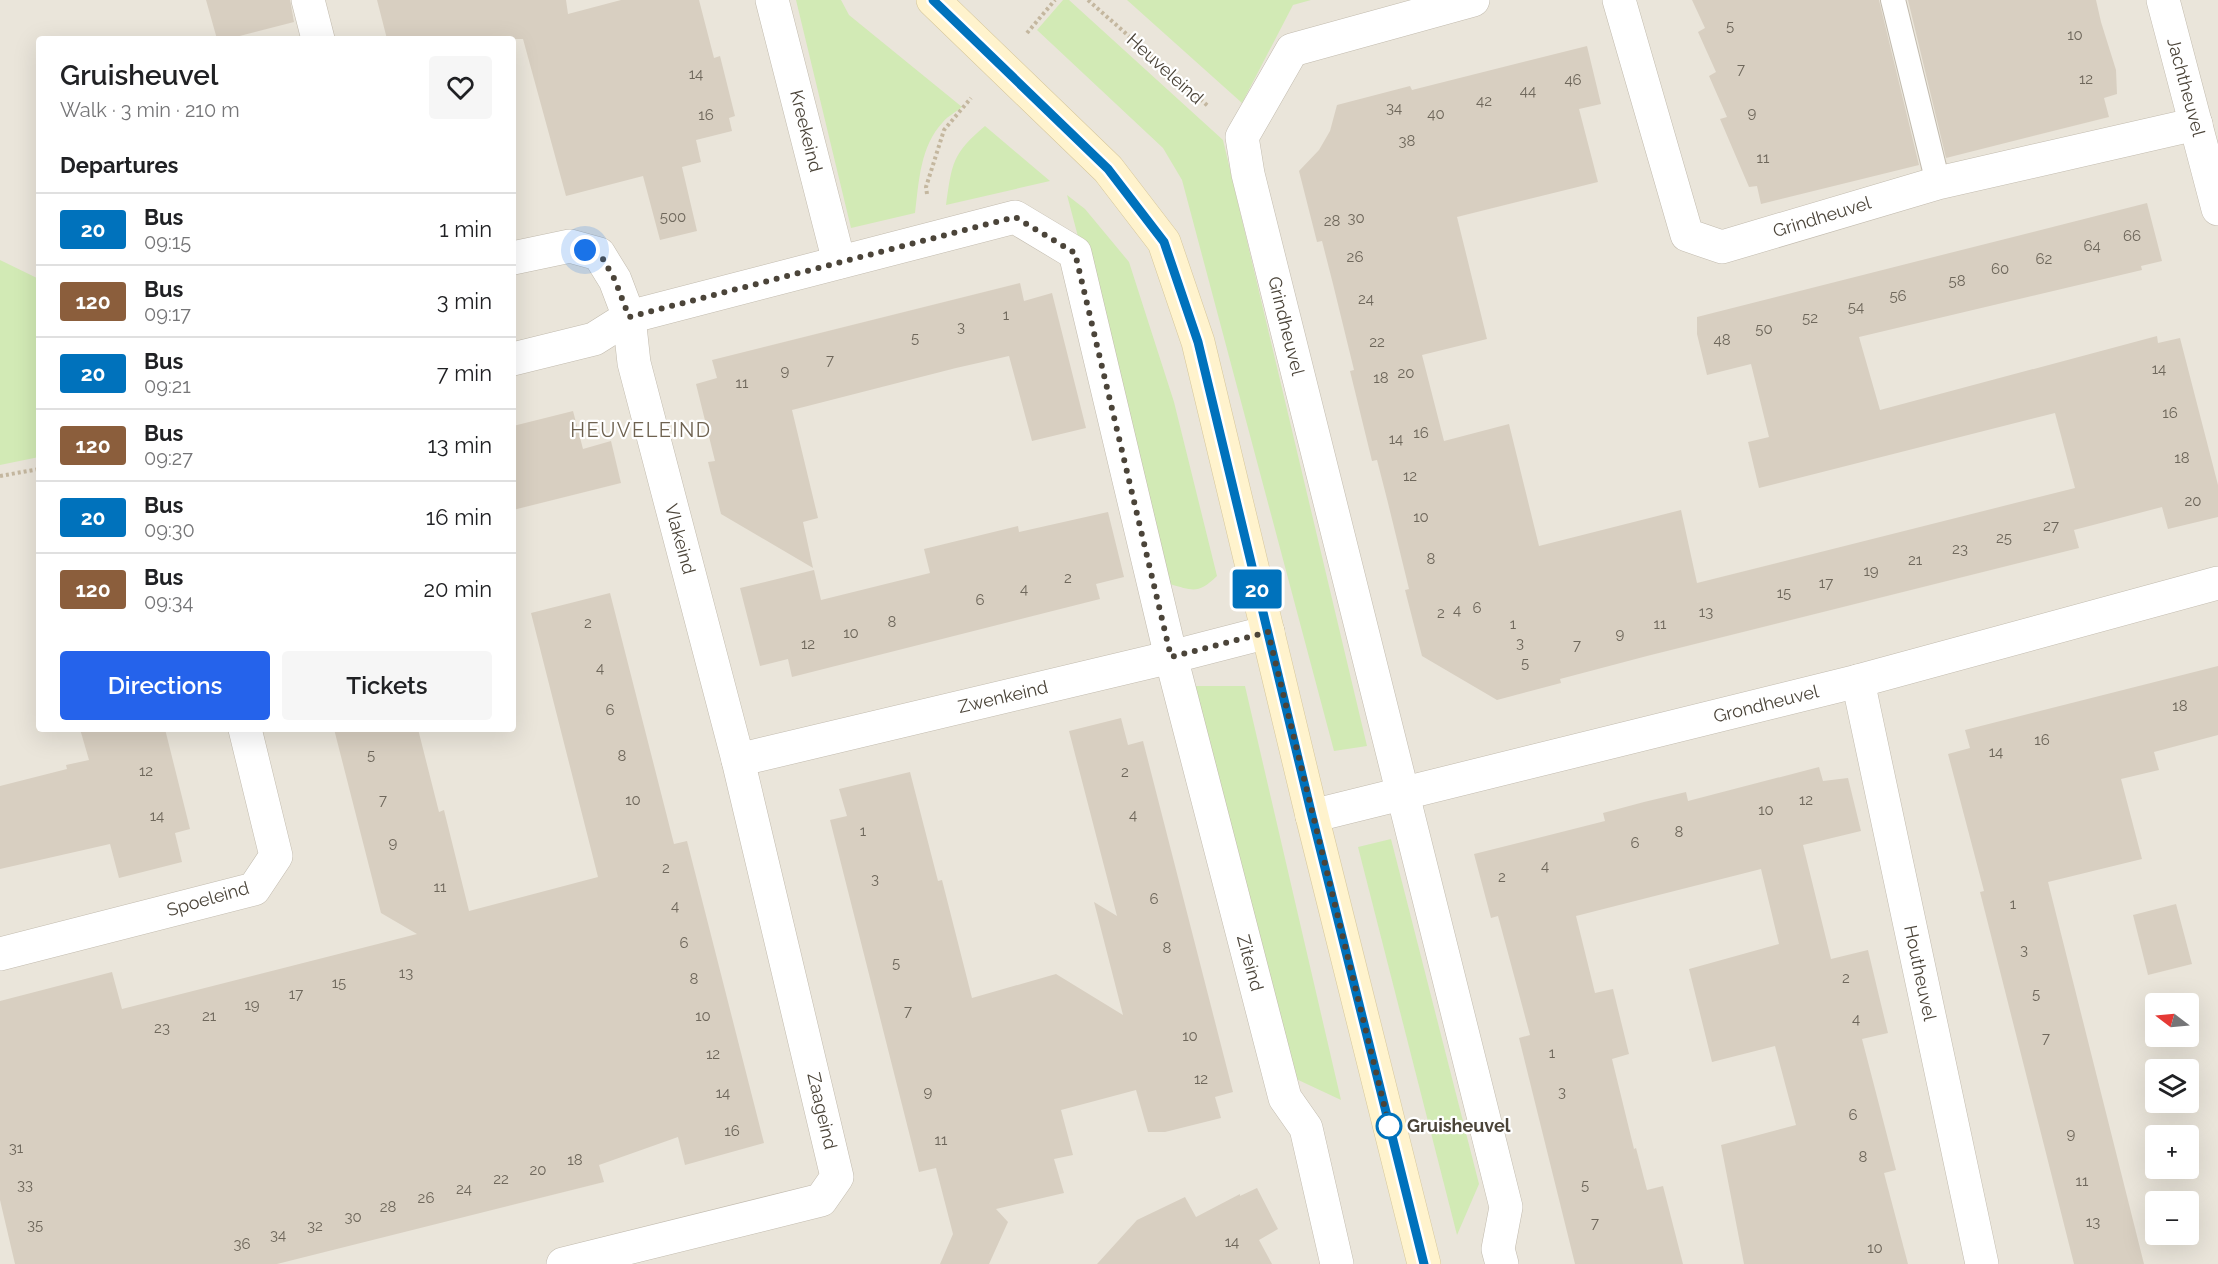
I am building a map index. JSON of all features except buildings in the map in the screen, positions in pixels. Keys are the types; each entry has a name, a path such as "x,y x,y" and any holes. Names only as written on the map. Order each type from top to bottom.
{"street":[{"path":"308,0 317,36"},
{"name":"Kreekeind","path":"772,0 839,262"},
{"path":"933,0 1108,169 1164,242 1198,342 1312,816 1424,1264"},
{"path":"1242,137 1292,50 1473,0"},
{"name":"Grindheuvel","path":"1619,0 1687,235 1722,247 1938,183 2196,124"},
{"name":"Jachtheuvel","path":"2163,0 2218,209"},
{"name":"Grindheuvel","path":"1242,137 1248,174 1402,794"},
{"name":"Ziteind","path":"516,358 594,339 629,317 934,236 1015,217 1075,253 1171,657 1285,1098 1306,1128 1337,1264"},
{"name":"Vlakeind","path":"516,257 570,246 600,254 615,280 629,317 634,363 738,760"},
{"name":"Grondheuvel","path":"1312,816 1858,681 2218,583"},
{"name":"Zwenkeind","path":"738,760 1268,632"},
{"name":"Houtheuvel","path":"1858,681 1982,1264"},
{"name":"Spoeleind","path":"0,954 254,889 276,856 246,732"},
{"name":"Zaageind","path":"563,1264 821,1200 837,1177 738,760"},
{"path":"1402,794 1506,1207 1498,1249 1502,1264"}],"lane":[{"path":"1893,0 1938,183"}],"path":[{"path":"934,236 926,187 944,130 1055,0"},
{"name":"Heuveleind","path":"1089,0 1242,137"},
{"path":"0,476 36,470"}],"shaded area":[{"path":"0,0 2218,0 2218,1264 0,1264"}],"green space":[{"path":"796,0 841,0 849,15 962,107 945,120 929,142 922,165 915,213 851,228"},
{"path":"1063,0 1069,0 1223,140 1367,746 1334,751 1182,180 1163,148 1037,30"},
{"path":"1127,0 1311,0 1293,5 1242,103"},
{"path":"985,126 1050,181 946,205 955,160 966,144"},
{"path":"1067,195 1085,209 1129,262 1174,402 1217,576 1200,588 1190,589 1170,584"},
{"path":"0,260 36,278 36,458 0,465"},
{"path":"1195,686 1245,686 1341,1100 1294,1078"},
{"path":"1391,839 1479,1184 1457,1235 1358,847"}],"bus line":[{"name":"20","path":"933,0 1108,169 1164,242 1198,342 1312,816 1424,1264"}],"place":[{"name":"Gruisheuvel","path":"1389,1126"}],"district":[{"name":"HEUVELEIND","path":"641,430"}],"route":[{"path":"585,250 600,254 615,280 629,317 934,236 1015,217 1075,253 1171,657 1268,632 1390,1129 1389,1126"}]}
